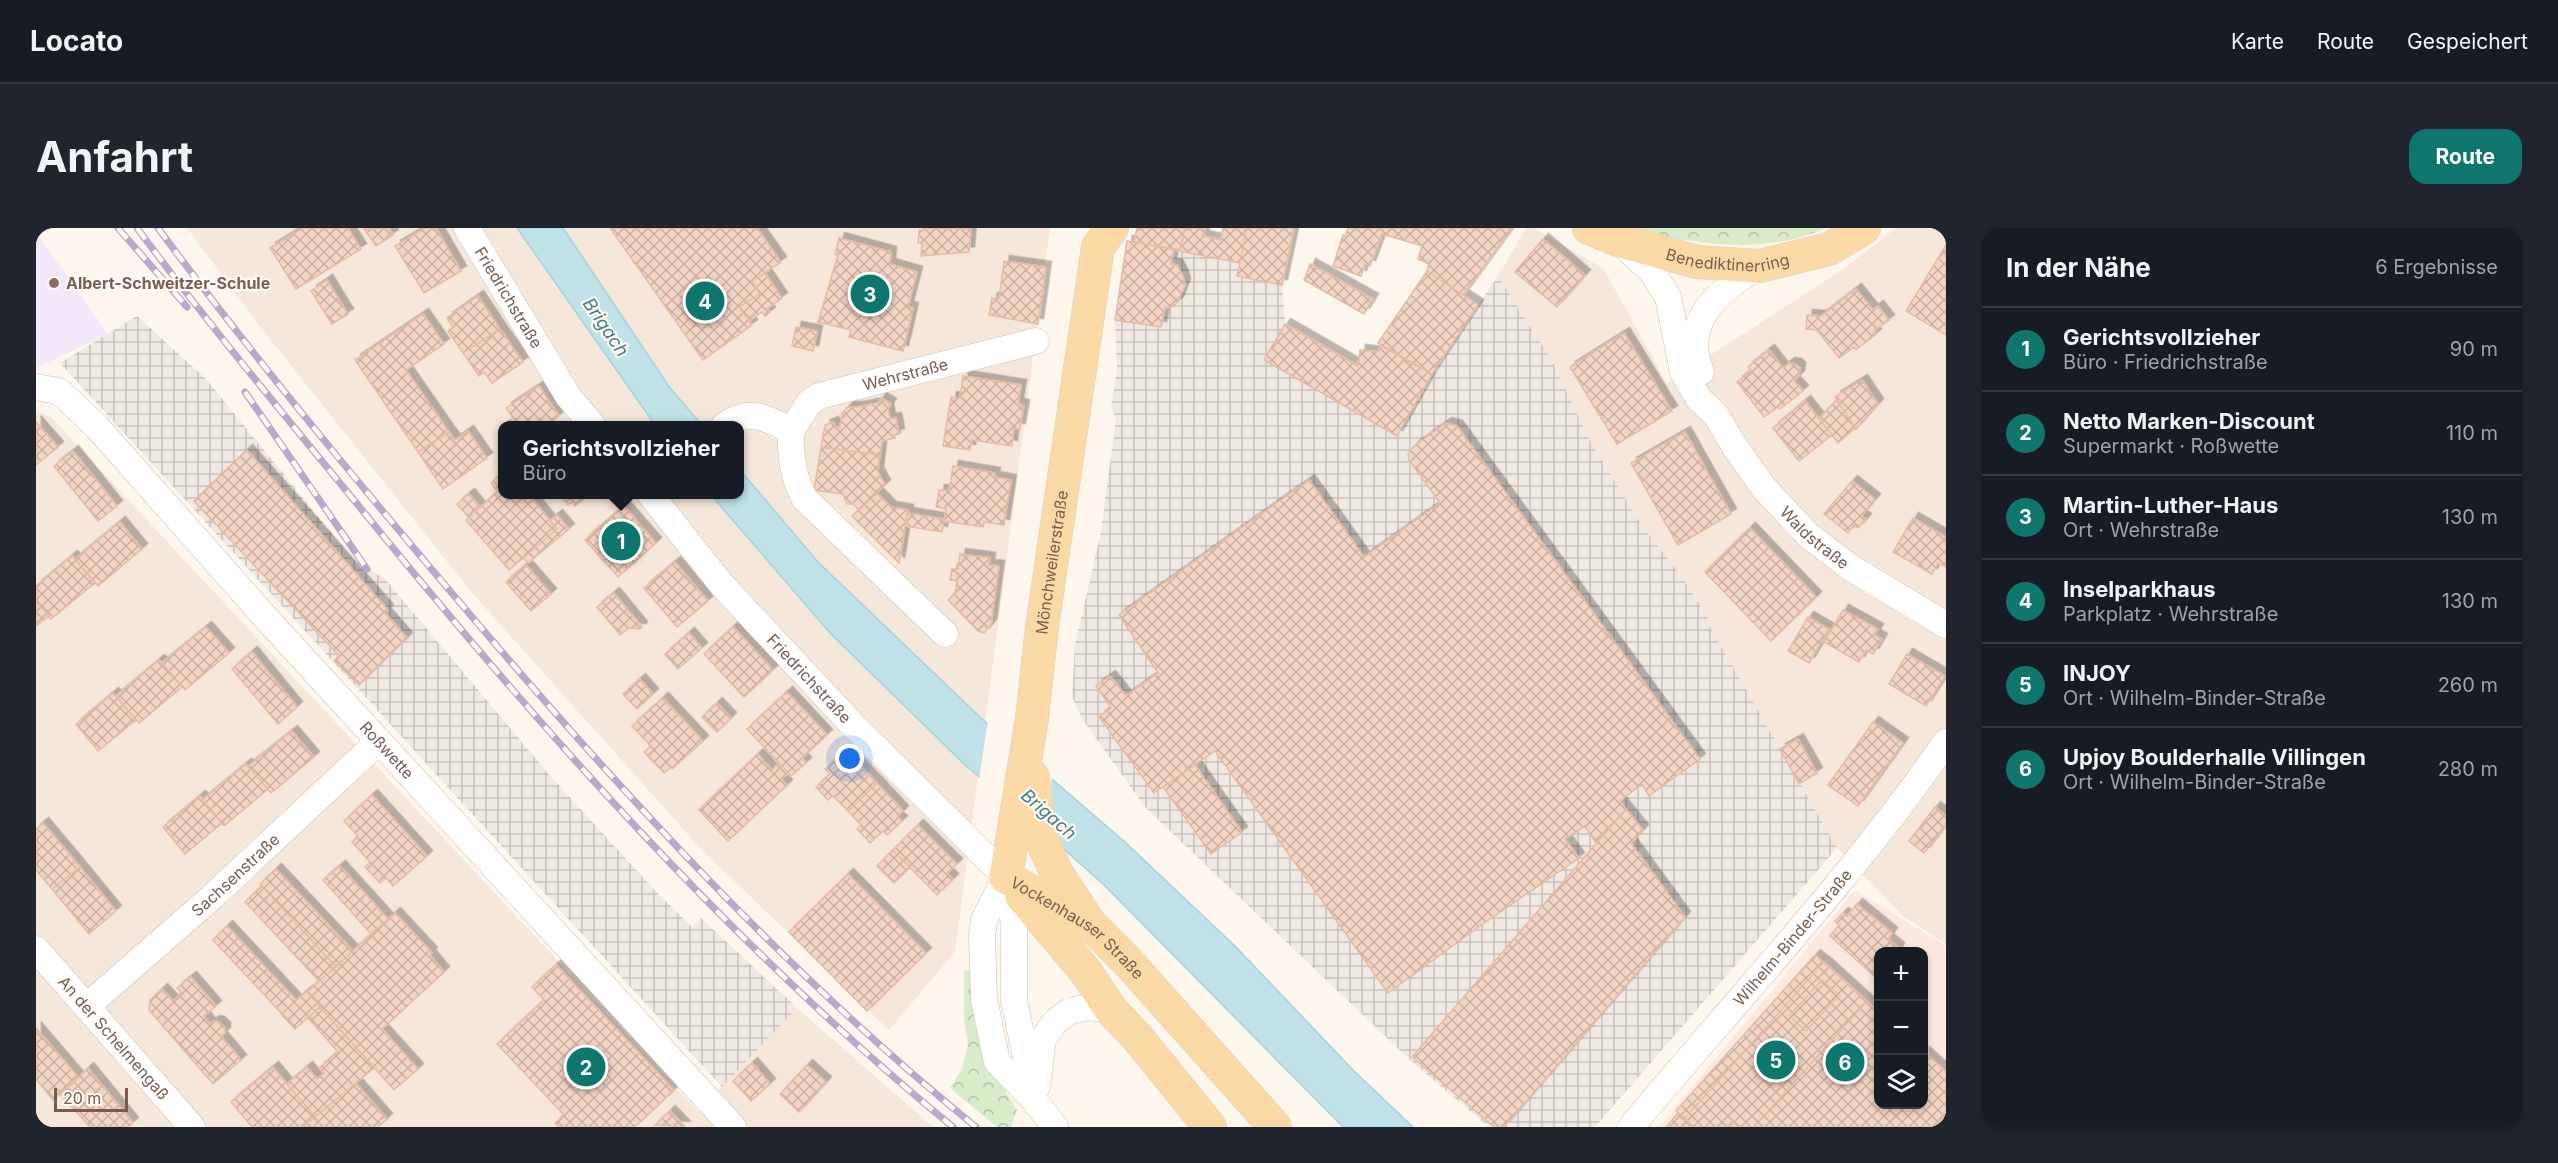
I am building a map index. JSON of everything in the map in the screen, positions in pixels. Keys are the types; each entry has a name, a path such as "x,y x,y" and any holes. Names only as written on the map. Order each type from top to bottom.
{"main road":[{"name":"Benediktinerring","path":"1604,234 1697,262 1759,266 1829,249 1864,228"},
{"name":"Mönchweilerstraße","path":"1006,877 1030,729 1042,627 1100,234"},
{"path":"1030,729 1040,836 1056,872 1094,928"},
{"name":"Vockenhauser Straße","path":"1006,877 1094,928 1155,992 1270,1123"},
{"name":"Vockenhauser Straße","path":"1006,877 1086,972 1112,1011 1137,1037 1210,1127"}],"street":[{"name":"Friedrichstraße","path":"467,228 568,396 589,421"},
{"name":"Waldstraße","path":"1604,234 1652,272 1668,297 1683,372 1699,399 1716,415 1764,488 1807,534 1848,566 1946,625"},
{"name":"Waldstraße","path":"1716,415 1711,392 1699,369 1695,343 1698,325 1709,304 1736,280 1759,266"},
{"name":"Wehrstraße","path":"791,431 809,403 819,396 1036,341"},
{"name":"Roßwette","path":"36,387 59,391 97,427 275,628 733,1127"},
{"path":"730,421 736,417 765,416 791,431 790,447 796,483 804,499 945,634"},
{"name":"Friedrichstraße","path":"653,499 722,585 850,722 1006,877"},
{"name":"Sachsenstraße","path":"87,1006 212,897 380,741"},
{"name":"Wilhelm-Binder-Straße","path":"1631,1127 1801,930 1946,742"},
{"path":"1006,877 1014,924 1014,1000 1035,1101 1055,1127"},
{"name":"An der Schelmengaß","path":"36,949 192,1127"},
{"path":"1035,1101 1043,1040 1054,1022 1070,1011 1090,1007 1112,1011"}],"shaded area":[{"path":"187,228 1050,228 955,952 889,1030 701,849 472,593 266,334"},
{"path":"1526,228 1533,228 1603,268 1667,383 1842,270 1896,228 1946,228 1946,944 1903,916 1837,848 1706,620 1708,618 1680,574 1642,526 1591,443 1552,361 1498,276"},
{"name":"Albert-Schweitzer-Schule","path":"36,232 108,334 36,368"},
{"path":"1127,241 1240,263 1282,285 1285,324 1265,360 1432,374 1498,276 1552,361 1591,443 1642,526 1680,574 1708,618 1706,620 1837,848 1595,1127 1489,1127 1410,1060 1145,807 1083,720 1072,697 1075,645 1101,532 1116,419 1111,408 1117,370 1115,320"},
{"path":"137,316 206,379 353,559 385,579 552,778 661,897 692,927 701,918 797,1008 722,1087 60,363"},
{"path":"36,410 51,417 698,1111 797,1008 933,1127 36,1127"},
{"path":"1855,890 1946,946 1946,1127 1659,1127"}],"green space":[{"path":"1627,228 1826,228 1802,237 1752,245 1702,242"},
{"path":"964,970 972,971 986,1043 998,1076 1017,1110 1011,1127 997,1127 950,1088 962,1069 968,1044 964,1018"}],"water":[{"name":"Brigach","path":"517,228 563,228 670,388 699,421 652,421"},
{"name":"Brigach","path":"744,475 818,562 981,718 1125,842 1235,946 1354,1071 1413,1127 1343,1127 1104,885 965,765 830,633 714,499 744,499"}],"pier":[{"path":"988,720 1052,776 1051,790 1037,829 979,780"}],"building":[{"path":"303,228 348,228 361,249 296,289 270,248"},
{"path":"389,228 393,235 376,246 364,229"},
{"path":"425,228 436,228 461,271 424,293 395,246"},
{"path":"610,228 757,228 781,262 752,281 760,294 739,307 752,325 703,360"},
{"path":"923,228 971,229 969,252 921,256 922,243 918,243 919,230 923,231"},
{"path":"1137,228 1205,228 1203,236 1221,240 1223,228 1294,228 1282,285 1237,276 1240,263 1134,242"},
{"path":"1137,228 1185,228 1180,250 1134,242"},
{"path":"1247,228 1294,228 1282,285 1237,276"},
{"path":"1348,228 1512,228 1463,295 1427,271 1429,264 1418,259 1422,246 1382,234 1370,266 1365,264 1361,276 1333,266 1343,235 1345,236"},
{"path":"839,238 891,252 890,264 917,272 908,307 913,308 903,351 849,337 851,330 818,322 838,255 835,254"},
{"path":"1543,239 1585,275 1557,307 1515,272"},
{"path":"1127,241 1174,249 1171,264 1177,265 1185,284 1178,302 1170,308 1165,307 1161,327 1115,320"},
{"path":"1946,245 1946,335 1906,311"},
{"path":"1004,261 1046,267 1038,324 989,315 992,298 999,299"},
{"path":"1310,264 1373,299 1364,314 1304,280"},
{"path":"1427,271 1478,305 1432,374 1378,343"},
{"path":"765,273 782,298 767,309 770,312 767,315 765,316 762,312 749,321 739,307 760,294 752,281"},
{"path":"327,280 348,314 332,324 311,291"},
{"path":"1856,289 1873,310 1878,306 1889,320 1874,331 1876,334 1856,350 1854,347 1839,358 1817,330 1806,329 1807,315 1821,316"},
{"path":"478,296 500,329 463,353 448,331 453,327 447,318"},
{"path":"423,314 444,344 406,370 449,432 418,452 355,360"},
{"path":"1285,324 1358,366 1360,350 1378,352 1381,346 1432,374 1397,436 1264,360"},
{"path":"796,327 817,331 813,351 792,346"},
{"path":"500,329 523,362 492,383 484,372 479,376 463,353"},
{"path":"1624,333 1672,411 1617,444 1570,367"},
{"path":"1769,350 1783,368 1789,363 1796,364 1800,368 1799,376 1794,381 1803,391 1780,409 1778,407 1764,417 1737,382 1751,371 1748,367"},
{"path":"963,376 1021,385 1018,404 1024,405 1020,429 1014,428 1012,446 972,440 970,450 943,446 951,397 960,398"},
{"path":"1862,380 1878,404 1856,429 1835,397"},
{"path":"539,386 559,416 552,421 508,421 513,418 506,408"},
{"path":"881,398 891,404 888,408 890,419 896,418 899,434 894,435 895,438 882,441 880,455 821,447 825,425 833,422 836,427 840,427 842,413 848,407 878,403"},
{"path":"1837,400 1855,428 1838,443 1819,418"},
{"path":"1805,401 1832,435 1799,461 1773,428"},
{"path":"36,422 58,447 36,465"},
{"path":"1446,423 1457,426 1700,759 1649,796 1642,784 1620,801 1626,809 1596,843 1585,826 1565,839 1579,858 1388,993 1215,751 1154,793 1099,717 1111,708 1096,686 1110,676 1126,696 1158,673 1119,615 1309,480 1364,557 1440,503 1409,460 1408,455 1413,447"},
{"path":"468,431 487,458 443,489 418,452 449,432 455,440"},
{"path":"1685,432 1731,514 1678,545 1631,463"},
{"path":"821,447 880,455 878,472 885,485 859,510 853,504 847,504 843,494 814,490"},
{"path":"247,450 388,610 385,613 407,638 359,685 334,661 339,656 194,501"},
{"path":"73,451 117,506 98,521 54,466"},
{"path":"953,466 995,473 994,477 1011,480 1004,525 984,522 983,527 944,521 946,509 936,507 939,490 949,491"},
{"path":"498,477 498,492 491,483"},
{"path":"1852,481 1875,499 1861,516 1866,519 1858,528 1854,525 1848,533 1824,514"},
{"path":"498,492 498,499 532,499 557,529 509,570 466,520"},
{"path":"877,493 891,507 908,510 899,563 852,516"},
{"path":"469,494 480,507 469,518 457,504"},
{"path":"563,499 584,499 575,506 571,502 568,505"},
{"path":"624,506 656,543 618,577 585,540"},
{"path":"907,513 944,519 942,532 905,526"},
{"path":"557,515 569,529 528,563 523,558 557,529 550,521"},
{"path":"1913,518 1946,537 1946,567 1938,563 1932,574 1893,552"},
{"path":"120,522 142,549 98,586 75,559"},
{"path":"1750,528 1816,597 1771,641 1705,572"},
{"path":"960,554 990,558 989,565 999,566 991,625 984,633 978,631 948,600 955,593 957,581 950,580 952,569 958,569"},
{"path":"72,556 95,583 51,619 36,601 36,586"},
{"path":"675,562 708,601 677,627 644,588"},
{"path":"526,565 551,594 531,611 506,582"},
{"path":"614,593 642,627 640,629 629,628 620,635 597,607"},
{"path":"36,601 49,616 36,626"},
{"path":"1843,610 1878,629 1875,635 1882,639 1873,654 1866,650 1859,662 1824,642"},
{"path":"1808,617 1829,629 1809,663 1788,651"},
{"path":"206,627 229,653 185,690 162,663"},
{"path":"733,627 773,670 744,697 704,654"},
{"path":"689,633 702,648 678,669 665,654"},
{"path":"252,652 297,707 278,724 232,669"},
{"path":"1907,654 1945,676 1926,706 1889,684"},
{"path":"159,660 182,687 139,723 116,696"},
{"path":"640,679 653,694 637,709 623,694"},
{"path":"787,692 827,735 802,758 806,763 791,776 747,729"},
{"path":"113,693 136,720 98,751 76,724"},
{"path":"663,698 703,741 672,769 671,767 664,773 644,752 651,746 632,726"},
{"path":"717,703 731,718 717,732 702,717"},
{"path":"1873,722 1903,743 1858,806 1828,785"},
{"path":"292,731 314,757 271,793 248,766"},
{"path":"1798,739 1817,773 1799,784 1780,749"},
{"path":"758,754 772,770 779,763 788,773 781,779 787,785 728,841 699,810"},
{"path":"850,755 877,783 848,811 833,796 828,800 816,787 830,774 825,769 835,760 840,764"},
{"path":"246,764 268,789 224,826 202,800"},
{"path":"1195,765 1242,832 1211,854 1163,787"},
{"path":"877,783 903,811 897,817 902,821 887,835 883,831 870,843 857,829 861,825 848,811"},
{"path":"372,795 427,856 393,886 386,878 380,883 365,867 370,862 352,842 358,836 344,821"},
{"path":"200,796 222,823 185,854 163,827"},
{"path":"1935,807 1946,816 1946,824 1924,853 1909,841"},
{"path":"1626,809 1643,830 1631,843 1685,917 1504,1127 1494,1127 1412,1057"},
{"path":"43,823 80,867 52,889 36,870 36,829"},
{"path":"918,825 957,864 947,873 953,879 937,895 893,850"},
{"path":"893,850 910,867 894,883 877,866"},
{"path":"340,866 388,919 371,934 323,880"},
{"path":"80,867 116,911 89,934 52,889"},
{"path":"276,869 353,951 336,967 260,884"},
{"path":"848,874 926,953 867,1011 789,932"},
{"path":"262,886 336,967 319,981 245,902"},
{"path":"1857,904 1892,933 1888,939 1898,947 1874,947 1874,976 1830,936 1839,925 1835,921 1843,913 1847,916"},
{"path":"395,913 432,953 430,955 444,972 382,1029 418,1069 394,1090 307,992"},
{"path":"227,926 296,1000 282,1014 213,940"},
{"path":"1815,955 1867,1001 1754,1127 1741,1127 1733,1120 1727,1127 1694,1127 1676,1111"},
{"path":"1824,962 1867,1001 1754,1127 1741,1127 1733,1120 1727,1127 1694,1127 1685,1118"},
{"path":"556,965 674,1090 635,1127 559,1127 555,1123 564,1115 497,1044 544,1000 532,987"},
{"path":"191,977 216,1006 204,1016 210,1024 214,1021 219,1022 225,1028 225,1033 221,1036 241,1060 213,1084 149,1010 150,1000 162,989 173,1001 182,993 177,988"},
{"path":"1822,980 1839,995 1806,1031 1789,1016"},
{"path":"307,991 320,1007 295,1029 281,1014"},
{"path":"1867,1001 1874,1008 1874,1109 1928,1109 1928,1056 1946,1072 1946,1111 1932,1127 1754,1127"},
{"path":"320,1007 374,1068 315,1117 287,1084 307,1067 317,1079 324,1073 319,1068 338,1052 308,1018"},
{"path":"36,1028 78,1077 53,1100 36,1079"},
{"path":"752,1063 770,1084 751,1101 733,1081"},
{"path":"807,1065 826,1082 799,1112 780,1094"},
{"path":"273,1067 315,1117 303,1127 252,1127 231,1102"},
{"path":"88,1068 133,1123 128,1127 90,1127 61,1095"},
{"path":"356,1083 387,1119 378,1127 323,1127 315,1117"},
{"path":"670,1111 685,1127 655,1125"},
{"path":"1946,1111 1946,1127 1932,1127"},
{"path":"1678,1113 1685,1118 1694,1127 1666,1127"},
{"path":"315,1117 323,1127 303,1127"},
{"path":"1733,1120 1741,1127 1727,1127"}],"railway":[{"path":"118,228 187,307"},
{"path":"137,228 220,335 430,593 570,755 716,911 872,1058 953,1127"},
{"path":"158,228 234,328 352,474 531,686 651,819 776,948 907,1069 976,1127"},
{"path":"245,392 367,569"}],"place":[{"name":"Albert-Schweitzer-Schule","path":"54,283"},
{"name":"Martin-Luther-Haus","path":"870,294"},
{"name":"Inselparkhaus","path":"705,301"},
{"name":"Gerichtsvollzieher","path":"621,541"},
{"name":"INJOY","path":"1776,1060"},
{"name":"Upjoy Boulderhalle Villingen","path":"1845,1062"},
{"name":"Netto Marken-Discount","path":"586,1067"}]}
